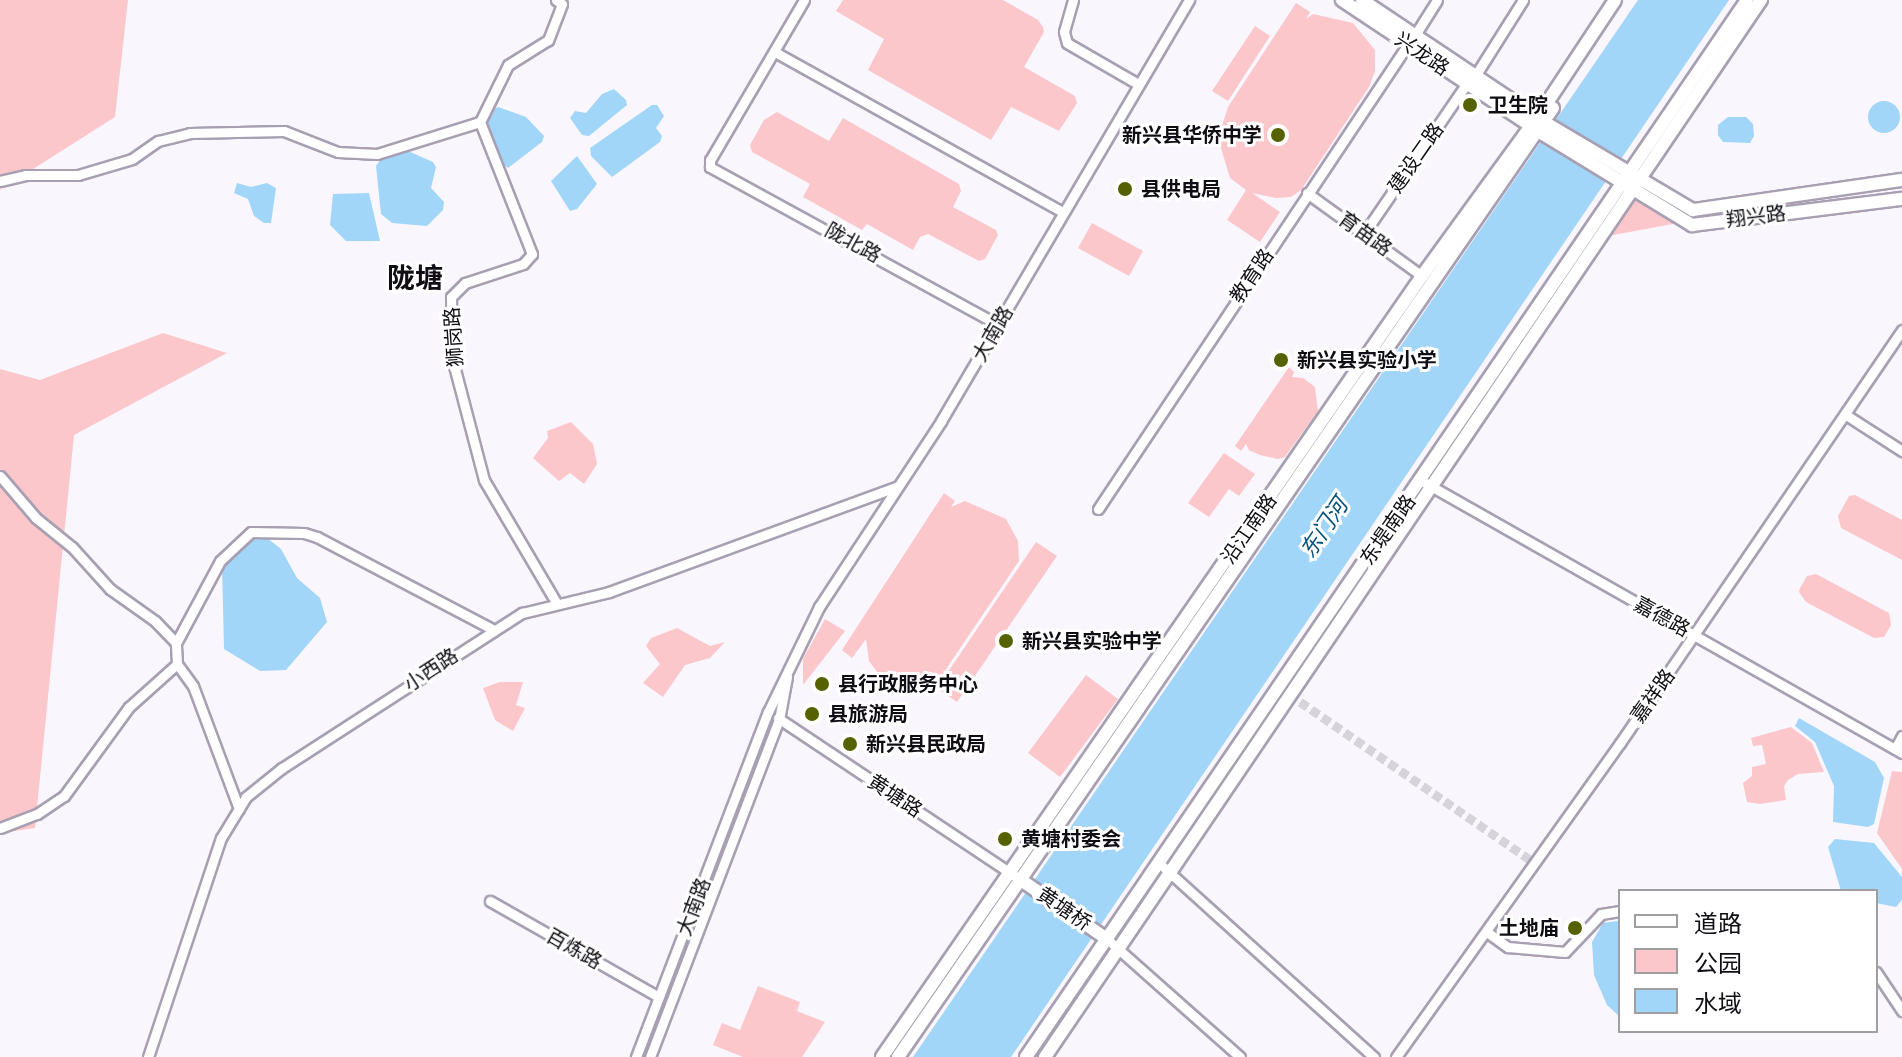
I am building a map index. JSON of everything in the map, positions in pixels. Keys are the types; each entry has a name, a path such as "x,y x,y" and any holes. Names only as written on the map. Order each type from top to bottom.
{"main road":[{"name":"兴龙路","path":"1342,0 1412,40 1630,182"},
{"name":"兴龙路","path":"1362,0 1412,40"},
{"name":"沿江南路","path":"882,1057 1422,276 1540,126 1615,0"},
{"name":"沿江南路","path":"898,1057 1540,126 1622,0"},
{"name":"东堤南路","path":"1026,1057 1112,943 1426,483 1630,182 1747,0"},
{"name":"东堤南路","path":"1630,182 1761,0"},
{"name":"翔兴路","path":"1630,182 1693,210 1902,180"},
{"name":"翔兴路","path":"1630,182 1692,225 1902,199"},
{"name":"黄塘桥","path":"1021,880 1112,943"},
{"name":"东堤南路","path":"1045,1057 1112,943"}],"street":[{"path":"0,181 25,175 78,175 132,159 158,141 190,133 284,131 338,152 377,154 480,122 508,65 548,40 562,4 556,0"},
{"path":"804,0 775,52 1063,212"},
{"path":"1073,0 1064,32 1067,43 1138,84"},
{"name":"大南路","path":"636,1057 768,712 819,607 941,421 1189,0"},
{"name":"教育路","path":"1098,509 1437,0"},
{"name":"建设二路","path":"1365,232 1523,0"},
{"name":"陇北路","path":"775,52 709,164 998,325"},
{"name":"狮岗路","path":"480,122 532,254 523,264 456,288 451,297 452,358 484,480 557,604"},
{"name":"育苗路","path":"1307,193 1422,276"},
{"name":"嘉祥路","path":"1396,1057 1695,635 1902,330"},
{"path":"1846,415 1902,451"},
{"path":"0,476 36,518 72,547 110,589 155,621 176,643"},
{"name":"嘉德路","path":"1426,483 1898,751"},
{"name":"小西路","path":"148,1057 221,838 246,797 282,768 522,613 609,592 896,487"},
{"path":"239,809 193,686 177,664 176,643 220,561 251,532 304,533 317,537 494,630"},
{"name":"大南路","path":"650,1057 779,720 790,663"},
{"path":"0,828 37,814 64,796 129,707 177,664"},
{"name":"黄塘路","path":"768,712 1021,880"},
{"path":"1898,751 1902,736"},
{"path":"1164,867 1374,1057"},
{"name":"百炼路","path":"490,901 659,997"},
{"path":"1487,932 1508,947 1565,952 1601,914 1618,911"},
{"path":"1112,943 1240,1057"},
{"path":"1878,975 1902,1011"}],"green space":[{"path":"0,0 128,0 115,117 0,190"},
{"path":"843,0 1003,0 1038,20 1043,27 1044,32 1024,67 1075,96 1077,103 1059,131 1011,107 991,140 868,70 884,39 836,11"},
{"name":"新兴县华侨中学","path":"1296,3 1310,12 1306,19 1313,14 1353,23 1375,50 1375,71 1369,87 1301,190 1291,197 1276,198 1252,193 1280,212 1260,242 1227,220 1246,190 1230,178 1218,138 1228,107"},
{"path":"1255,26 1270,36 1228,101 1212,91"},
{"path":"777,112 829,141 843,118 959,184 961,191 953,207 996,230 998,235 985,259 979,261 928,234 920,237 913,250 867,224 862,230 803,197 810,184 752,152 750,145 764,120"},
{"path":"1634,200 1678,223 1608,236"},
{"path":"1092,223 1143,251 1129,276 1078,248"},
{"path":"163,333 227,353 74,435 35,828 0,833 0,369 40,380"},
{"path":"1289,367 1294,372 1292,377 1303,378 1315,387 1318,411 1285,457 1278,459 1260,455 1249,450 1246,444 1241,451 1235,446"},
{"path":"571,422 593,444 597,464 584,484 570,473 559,481 533,458 548,438 547,431"},
{"path":"1224,453 1255,474 1239,496 1229,489 1209,517 1188,503"},
{"path":"944,493 955,501 951,507 965,501 1006,519 1018,541 1019,561 936,684 906,691 878,673 869,661 866,639 852,658 842,650"},
{"path":"1855,495 1902,520 1902,560 1841,528 1838,516 1849,496"},
{"path":"1036,542 1057,556 957,702 937,688"},
{"path":"1816,574 1889,613 1891,625 1884,637 1874,638 1806,602 1799,592 1800,588 1807,576"},
{"path":"825,619 845,631 803,685 803,659"},
{"path":"677,628 710,646 725,642 710,658 685,665 663,697 643,683 660,664 646,646 651,638"},
{"path":"1086,675 1118,699 1060,777 1028,753"},
{"path":"500,682 523,682 516,705 525,708 513,731 495,720 483,688"},
{"path":"1791,727 1812,743 1824,772 1798,774 1788,780 1784,786 1786,800 1760,804 1747,802 1743,783 1752,776 1752,767 1766,764 1762,745 1753,746 1751,738"},
{"path":"1892,771 1902,772 1902,869 1877,833"},
{"path":"758,986 800,1002 797,1011 825,1022 802,1057 743,1057 713,1045 722,1023 740,1030"}],"water":[{"name":"东门河","path":"1638,0 1729,0 1011,1057 913,1057"},
{"path":"614,89 627,105 589,136 582,135 570,118 575,111 586,113 602,94"},
{"path":"1884,101 1895,106 1900,117 1895,128 1884,133 1873,128 1868,117 1873,106"},
{"path":"652,105 657,105 664,116 656,128 662,136 660,142 612,177 591,156 590,148"},
{"path":"498,107 526,117 544,136 542,142 508,168 499,161 485,129 491,111"},
{"path":"1728,117 1746,117 1753,124 1754,136 1750,143 1723,142 1718,135 1718,125"},
{"path":"408,151 433,162 436,167 431,188 444,202 443,210 427,226 392,223 381,214 376,166 383,156"},
{"path":"577,156 597,184 577,209 570,211 551,181"},
{"path":"237,183 251,187 267,183 276,188 271,223 264,223 254,216 248,199 234,193"},
{"path":"369,193 380,241 346,241 330,225 333,194"},
{"path":"245,538 267,538 281,549 297,578 320,598 327,622 286,670 260,671 224,649 222,566"},
{"path":"1799,718 1875,762 1884,778 1874,824 1868,827 1833,822 1834,786 1815,742 1795,726"},
{"path":"1835,839 1874,843 1902,877 1902,900 1896,907 1878,903 1878,889 1840,889 1828,847"},
{"path":"1618,922 1618,1015 1607,1005 1594,975 1592,942 1603,923"}],"tunnel":[{"path":"1289,694 1535,863"}],"place":[{"name":"卫生院","path":"1470,105"},
{"name":"新兴县华侨中学","path":"1278,135"},
{"name":"县供电局","path":"1125,189"},
{"name":"新兴县实验小学","path":"1281,360"},
{"name":"新兴县实验中学","path":"1006,641"},
{"name":"县行政服务中心","path":"822,684"},
{"name":"县旅游局","path":"812,714"},
{"name":"新兴县民政局","path":"850,744"},
{"name":"黄塘村委会","path":"1005,839"},
{"name":"土地庙","path":"1575,928"}],"district":[{"name":"陇塘","path":"415,278"}]}
